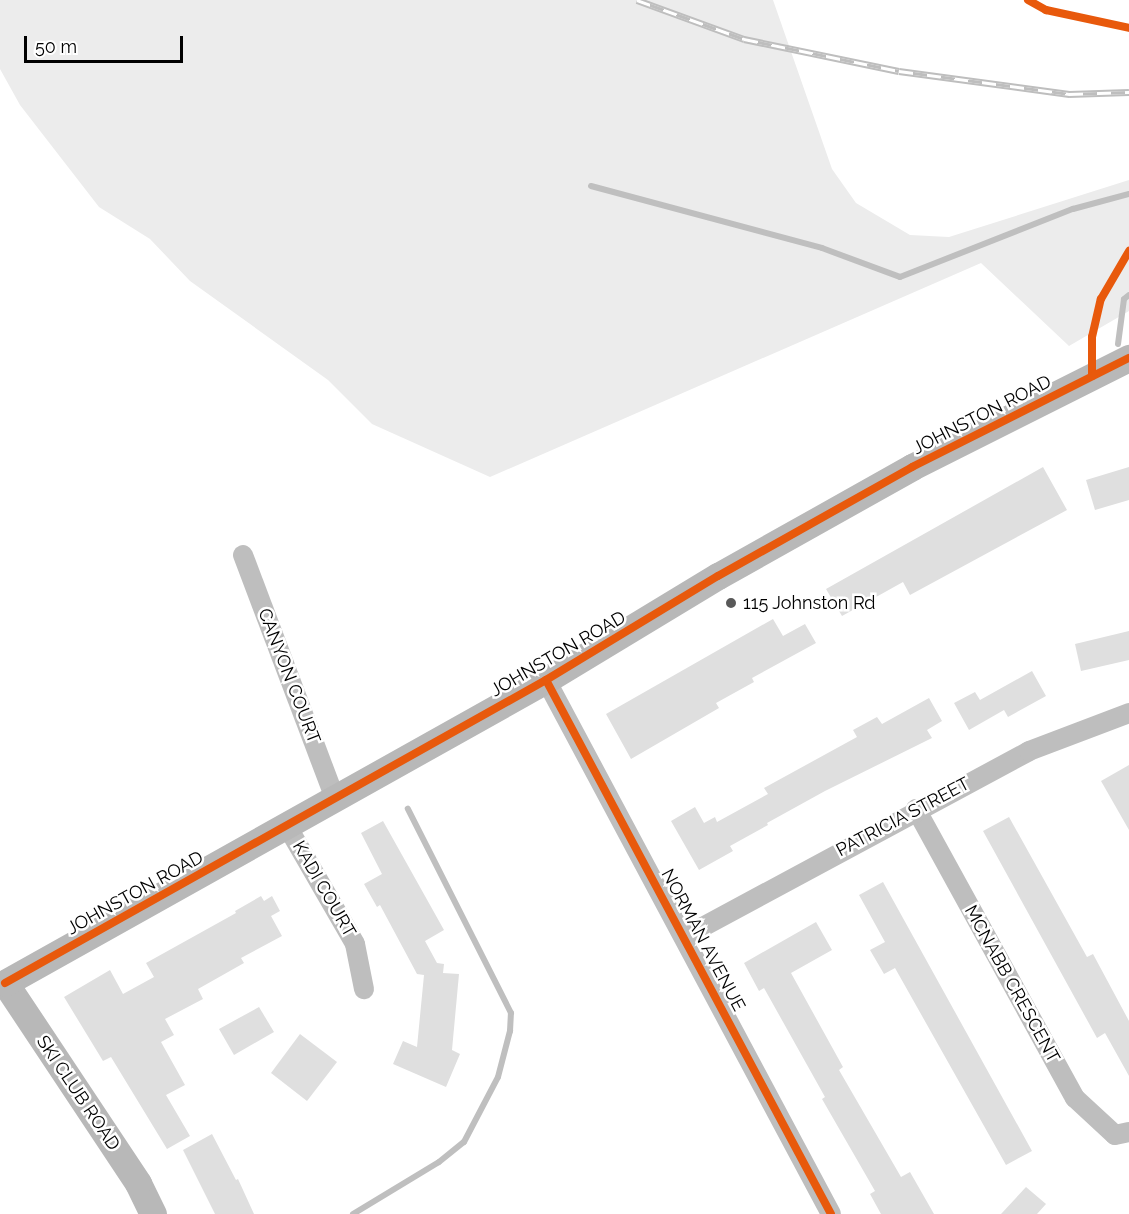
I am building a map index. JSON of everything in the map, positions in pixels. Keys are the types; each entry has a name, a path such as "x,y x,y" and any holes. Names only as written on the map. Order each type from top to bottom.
{"street":[{"name":"JOHNSTON ROAD","path":"2,978 287,826 546,680 718,576 912,467 1129,358"},
{"name":"CANYON COURT","path":"243,555 335,798"},
{"name":"NORMAN AVENUE","path":"546,680 831,1214"},
{"name":"PATRICIA STREET","path":"684,936 916,809 1029,751 1129,713"},
{"name":"MCNABB CRESCENT","path":"916,809 1076,1098 1115,1135 1129,1132"},
{"name":"KADI COURT","path":"287,826 355,944 364,989"},
{"name":"SKI CLUB ROAD","path":"2,978 138,1183 153,1214"}],"shaded area":[{"path":"0,0 773,0 832,169 856,203 910,235 949,237 1129,180 1129,311 1069,346 981,263 490,477 372,424 328,380 190,281 150,239 99,207 20,105 0,69"}],"building":[{"path":"1043,467 1067,510 910,595 903,582 842,616 826,589"},
{"path":"1129,467 1129,500 1095,510 1086,480"},
{"path":"773,619 783,636 805,624 816,643 752,678 754,682 716,703 719,708 631,759 606,714"},
{"path":"1129,631 1129,660 1081,671 1075,644"},
{"path":"1032,671 1046,696 1008,717 1004,710 969,730 954,703 975,692 980,700"},
{"path":"929,698 942,721 927,730 932,738 825,791 767,823 768,825 730,846 733,851 699,870 671,821 695,807 704,823 715,817 717,822 768,794 764,788 857,737 853,730 877,717 882,724"},
{"path":"1129,765 1129,830 1101,781"},
{"path":"1009,817 1087,957 1093,954 1129,1021 1129,1076 1105,1033 1097,1038 983,831"},
{"path":"383,821 444,930 425,941 437,963 444,964 443,973 459,974 452,1050 460,1054 446,1087 393,1064 403,1041 417,1047 424,975 417,974 380,905 377,907 364,884 382,874 361,833"},
{"path":"883,882 1032,1151 1006,1165 895,968 884,974 870,950 885,942 859,895"},
{"path":"261,896 264,901 272,896 280,911 271,916 282,936 241,958 244,963 198,989 203,999 165,1019 174,1035 161,1042 185,1085 166,1095 190,1136 167,1149 111,1057 103,1061 64,997 110,970 123,994 154,977 146,963 236,913 235,911"},
{"path":"816,922 832,950 791,973 843,1067 839,1070 901,1177 910,1172 934,1214 881,1214 870,1194 875,1191 822,1099 825,1097 764,988 759,991 744,963"},
{"path":"259,1007 274,1032 234,1055 219,1029"},
{"path":"300,1034 337,1062 307,1101 271,1073"},
{"path":"212,1134 236,1180 238,1179 254,1214 215,1214 183,1150"},
{"path":"1026,1187 1046,1204 1037,1214 1001,1214"}],"waterway":[{"path":"591,186 822,248 900,277 1073,209 1129,194"},
{"path":"1118,344 1124,299 1129,295"},
{"path":"353,1214 439,1162 464,1142 498,1077 510,1031 511,1013 408,809"}],"railway":[{"path":"637,0 744,39 899,71 1069,94 1129,92"}],"cycle path":[{"path":"1028,0 1046,10 1129,28"},
{"path":"1092,376 1092,337 1101,299 1129,251"},
{"path":"5,983 546,680 718,576 912,467 1129,358"},
{"path":"546,680 831,1214"}],"place":[{"name":"115 Johnston Rd","path":"731,603"}]}
